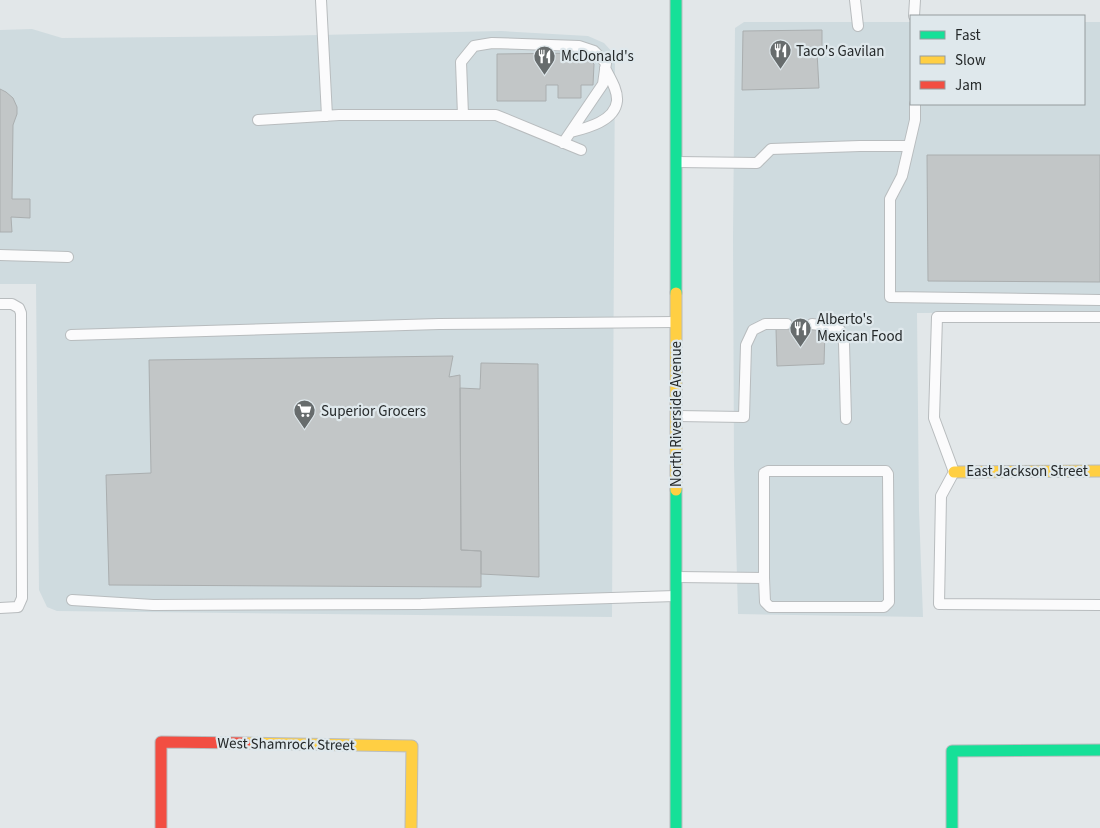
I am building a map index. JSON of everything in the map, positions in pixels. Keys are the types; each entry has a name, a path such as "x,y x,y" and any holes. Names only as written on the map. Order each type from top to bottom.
{"main road":[{"name":"North Riverside Avenue","path":"676,0 676,828"},
{"name":"East Jackson Street","path":"954,472 1100,471"},
{"name":"West Shamrock Street","path":"161,828 161,742 412,746 411,828"},
{"path":"952,828 952,750 1100,750"}],"lane":[{"path":"321,0 326,116"},
{"path":"856,0 858,26"},
{"path":"914,15 915,0"},
{"path":"463,115 460,62 474,46 492,43 579,46 594,51 606,63 603,84 564,143"},
{"path":"572,132 597,125 613,111 617,102 616,92 605,68"},
{"path":"914,105 915,120 902,176 890,199 890,297 1100,300"},
{"path":"258,120 326,116 496,115 581,150"},
{"path":"676,162 757,163 771,150 909,146"},
{"path":"0,255 68,256"},
{"path":"0,304 12,304 20,308 21,313 22,598 18,607 0,608"},
{"path":"1100,317 937,317 934,418 954,472 941,496 939,604 1100,604"},
{"path":"71,335 439,324 676,322"},
{"path":"676,416 744,417 746,345 753,330 766,324 787,324"},
{"path":"812,324 840,330 844,343 846,419"},
{"path":"768,471 886,471 888,474 889,602 884,607 770,607 765,602 764,578 764,473 768,471"},
{"path":"676,577 764,578"},
{"path":"72,600 153,605 411,604 676,596"}],"shaded area":[{"path":"744,22 910,22 910,105 1085,105 1085,22 1100,22 1100,312 917,313 919,510 923,617 738,614 734,465 733,237 735,28"},
{"path":"32,29 62,38 501,31 588,36 604,43 615,55 612,617 57,611 47,607 39,590 36,284 0,284 0,30"}],"building":[{"name":"Taco's Gavilan","path":"822,30 822,52 817,52 819,88 742,90 743,31"},
{"name":"McDonald's","path":"582,53 594,64 593,85 581,85 581,98 558,98 558,85 546,85 546,101 497,101 497,54"},
{"path":"0,89 13,98 17,107 17,114 13,125 12,199 30,199 30,218 11,217 12,232 0,232"},
{"path":"927,155 1100,155 1100,282 928,281"},
{"name":"Alberto's Mexican Food","path":"776,329 825,330 824,364 777,366"},
{"name":"Superior Grocers","path":"453,356 449,377 460,375 461,550 481,551 481,587 109,585 106,475 151,473 149,360"},
{"path":"481,363 538,364 539,577 481,574 481,551 461,550 460,388 480,389"}],"traffic: fast":[{"path":"676,0 676,293"},
{"path":"676,490 676,828"},
{"path":"952,828 952,751 1100,750"}],"traffic: slow":[{"path":"676,293 676,490"},
{"path":"954,472 1100,471"},
{"path":"245,743 412,746 411,828"}],"traffic: jam":[{"path":"161,828 161,742 245,743"}],"place":[{"name":"Taco's Gavilan","path":"780,70"},
{"name":"McDonald's","path":"545,75"},
{"name":"Alberto's Mexican Food","path":"801,347"},
{"name":"Superior Grocers","path":"305,430"}]}
